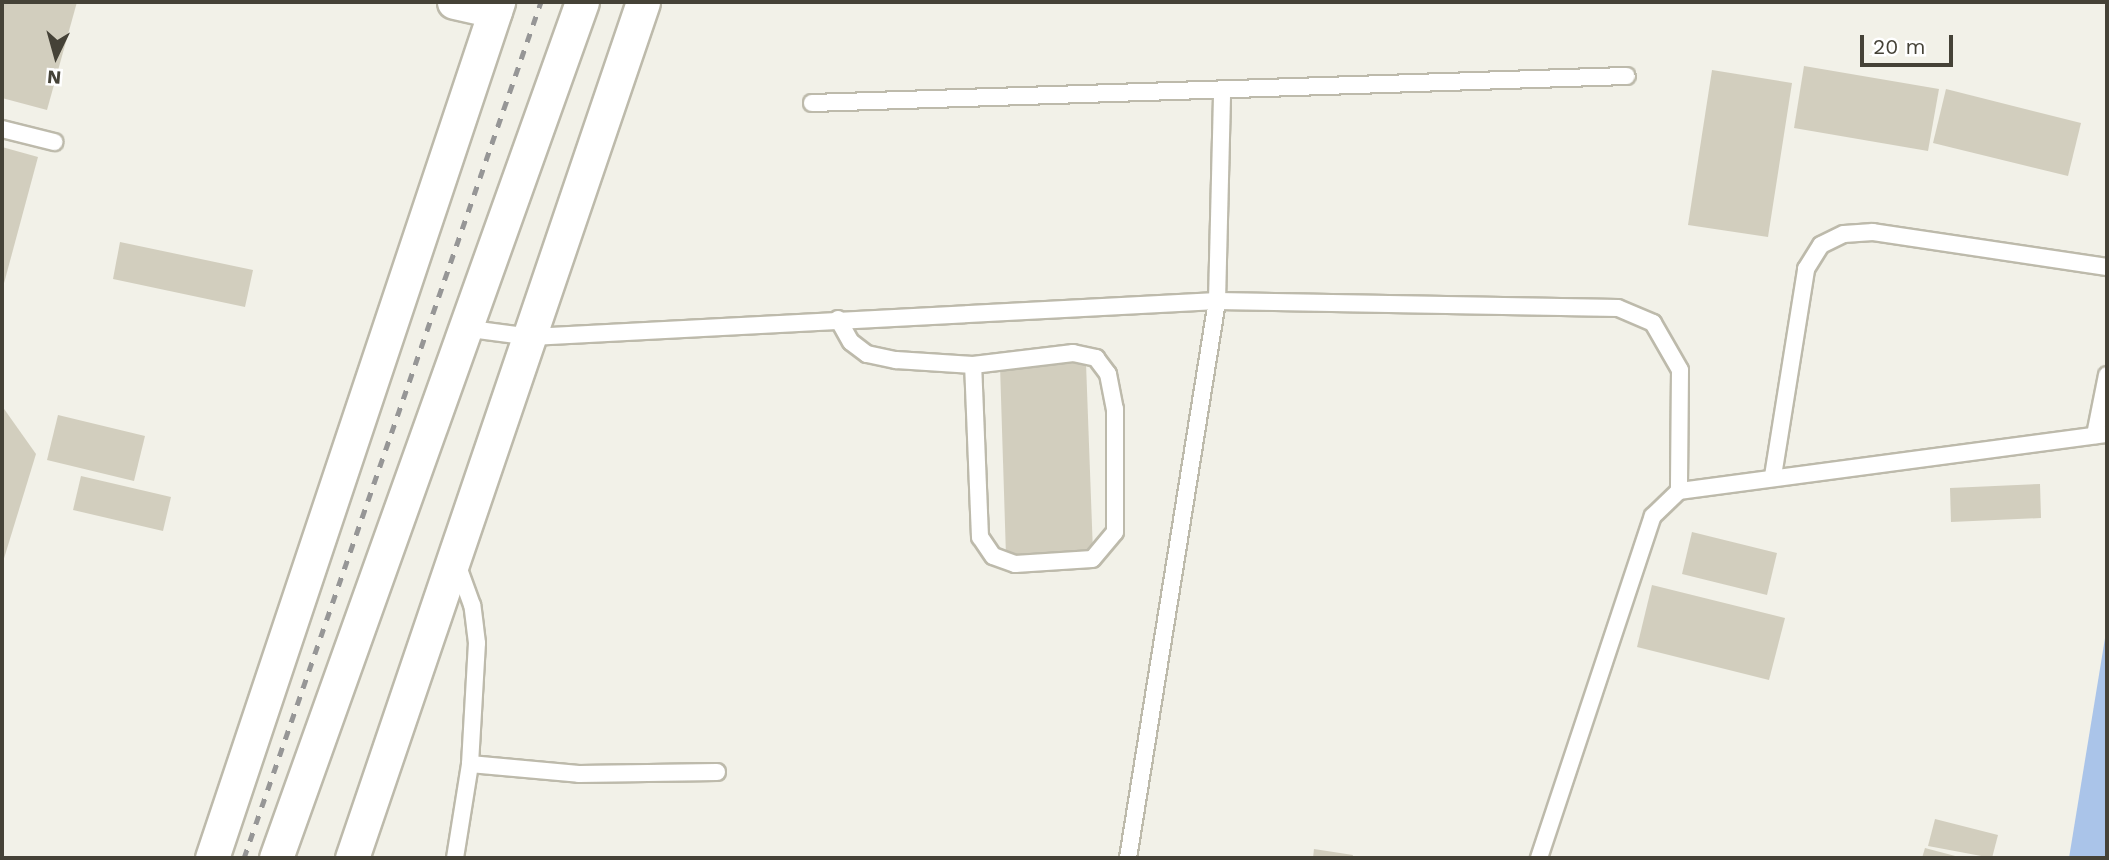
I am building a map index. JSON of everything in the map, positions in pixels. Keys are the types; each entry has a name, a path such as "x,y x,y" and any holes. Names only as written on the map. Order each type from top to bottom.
{"street":[{"path":"212,858 497,6 454,2"},
{"path":"276,858 472,330 582,2"},
{"path":"352,858 455,559 521,338 643,2"}],"lane":[{"path":"812,103 1627,76"},
{"path":"1128,858 1217,301 1222,90"},
{"path":"2,129 54,142"},
{"path":"1773,476 1806,269 1821,245 1844,234 1873,232 2107,267"},
{"path":"472,330 521,338 838,319 1217,301 1618,308 1653,323 1680,370 1679,491"},
{"path":"838,319 850,342 867,354 973,365 1073,353 1096,358 1108,374 1115,410 1115,532 1092,559 1015,564 993,556 980,537 973,365"},
{"path":"1538,858 1653,516 1679,491 1773,476 2101,434 2107,375"},
{"path":"455,559 472,605 477,643 470,764 455,858"},
{"path":"470,764 579,774 717,772"}],"water":[{"path":"2107,626 2107,858 2069,858"}],"building":[{"path":"2,2 77,2 47,110 2,98"},
{"path":"1804,66 1939,89 1928,151 1794,128"},
{"path":"1712,70 1792,83 1768,237 1688,225"},
{"path":"1946,89 2081,123 2068,176 1933,143"},
{"path":"2,147 38,157 3,287 2,286"},
{"path":"120,242 253,270 245,307 113,279"},
{"path":"1086,363 1093,553 1006,556 1000,366"},
{"path":"2,406 36,454 2,565"},
{"path":"58,415 145,436 134,481 47,460"},
{"path":"81,476 171,497 163,531 73,510"},
{"path":"2040,484 2041,518 1951,522 1950,488"},
{"path":"1692,532 1777,553 1767,595 1682,574"},
{"path":"1652,585 1785,618 1769,680 1637,647"},
{"path":"1935,819 1998,835 1992,858 1928,846"},
{"path":"1925,848 1959,857 1959,858 1922,858"},
{"path":"1314,849 1353,855 1352,858 1313,858"}],"railway":[{"path":"244,858 541,2"}]}
